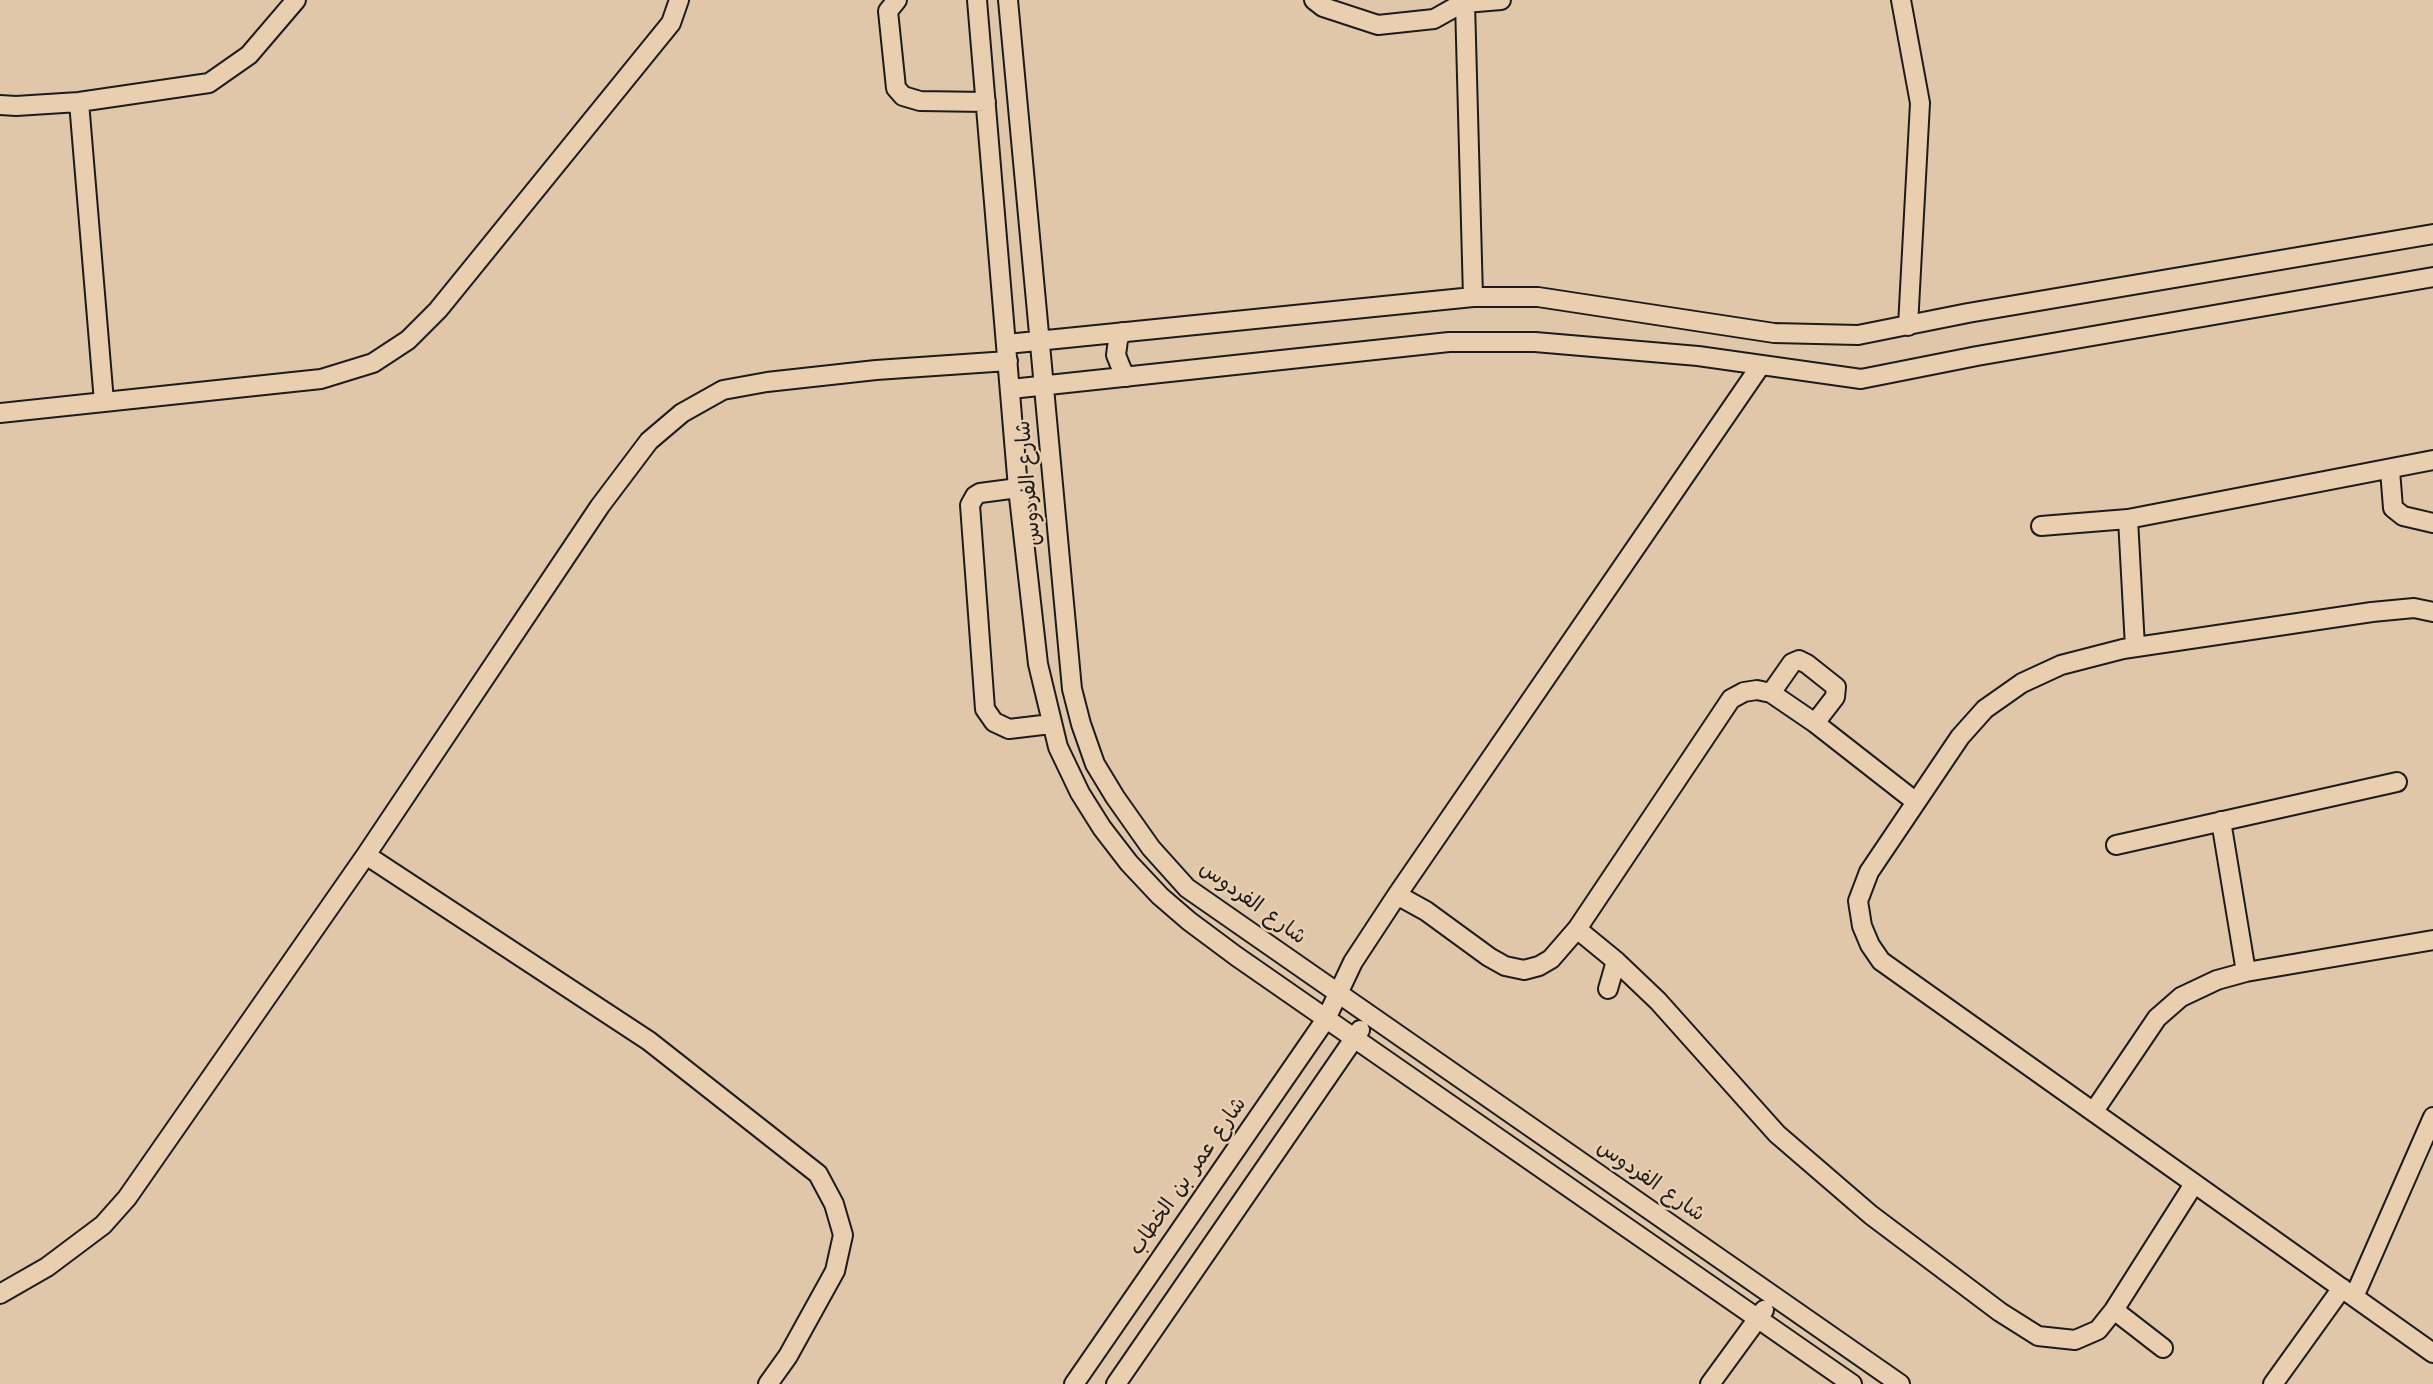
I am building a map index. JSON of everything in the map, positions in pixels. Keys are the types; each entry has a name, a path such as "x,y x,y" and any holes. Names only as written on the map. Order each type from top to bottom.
{"street":[{"path":"0,105 79,102 209,83 249,55 296,0"},
{"path":"0,413 321,379 373,363 408,340 438,310 671,23 679,0"},
{"path":"897,0 888,11 896,88 903,96 920,101 986,102"},
{"name":"شارع الفردوس","path":"977,0 1018,488 1038,664 1058,747 1080,793 1102,828 1129,863 1160,896 1190,921 1326,1019 1852,1384"},
{"name":"شارع الفردوس","path":"1008,0 1072,689 1095,764 1151,848 1187,888 1900,1384"},
{"path":"1314,0 1323,7 1378,25 1434,19 1467,2 1501,0"},
{"path":"1901,0 1920,103 1908,326"},
{"path":"1467,2 1473,297"},
{"path":"79,102 104,402"},
{"path":"0,1294 48,1267 103,1225 126,1198 366,855 600,506 649,441 682,413 723,390 767,382 1008,352 1040,341 1473,297 1538,297 1774,333 1858,334 2433,234"},
{"path":"1011,389 1449,342 1535,342 1698,356 1861,379 1977,356 2433,277"},
{"path":"1003,298 1035,295"},
{"path":"1122,332 1118,340 1116,355 1127,377"},
{"name":"شارع عمر بن الخطاب","path":"1074,1384 1326,1019 1353,962 1397,896 1761,365"},
{"path":"1016,446 1048,442"},
{"path":"2041,526 2128,519 2433,460"},
{"path":"2390,470 2392,508 2403,516 2433,523"},
{"path":"1018,488 980,493 975,496 970,505 985,709 994,722 1009,729 1051,724"},
{"path":"2128,519 2135,647"},
{"path":"2433,612 2414,609 2372,612 2135,647 2061,665 2022,683 1984,709 1960,737 1869,872 1858,901 1862,926 1870,945 1881,961 2433,1353"},
{"path":"1771,693 1792,663 1798,660 1807,664 1836,687 1835,697 1815,723"},
{"path":"1397,896 1426,911 1505,966 1524,970 1539,966 1551,959 1577,929 1731,699 1744,692 1756,690 1771,693 1815,723 1916,802"},
{"path":"2116,845 2397,782"},
{"path":"2221,821 2246,972"},
{"path":"366,855 649,1041 818,1174 834,1204 843,1235 835,1271 788,1356 768,1384"},
{"path":"1577,929 1617,961 1688,1031 1777,1134 1871,1215 2000,1312 2038,1336 2075,1340 2098,1330 2114,1310 2194,1184"},
{"path":"2094,1111 2157,1018 2181,997 2217,980 2246,972 2433,940"},
{"path":"1608,989 1617,961"},
{"path":"1116,1384 1370,1016"},
{"path":"2273,1384 2348,1292 2433,1117"},
{"path":"1617,1221 1632,1197"},
{"path":"1710,1384 1774,1296"},
{"path":"2114,1310 2163,1348"}]}
